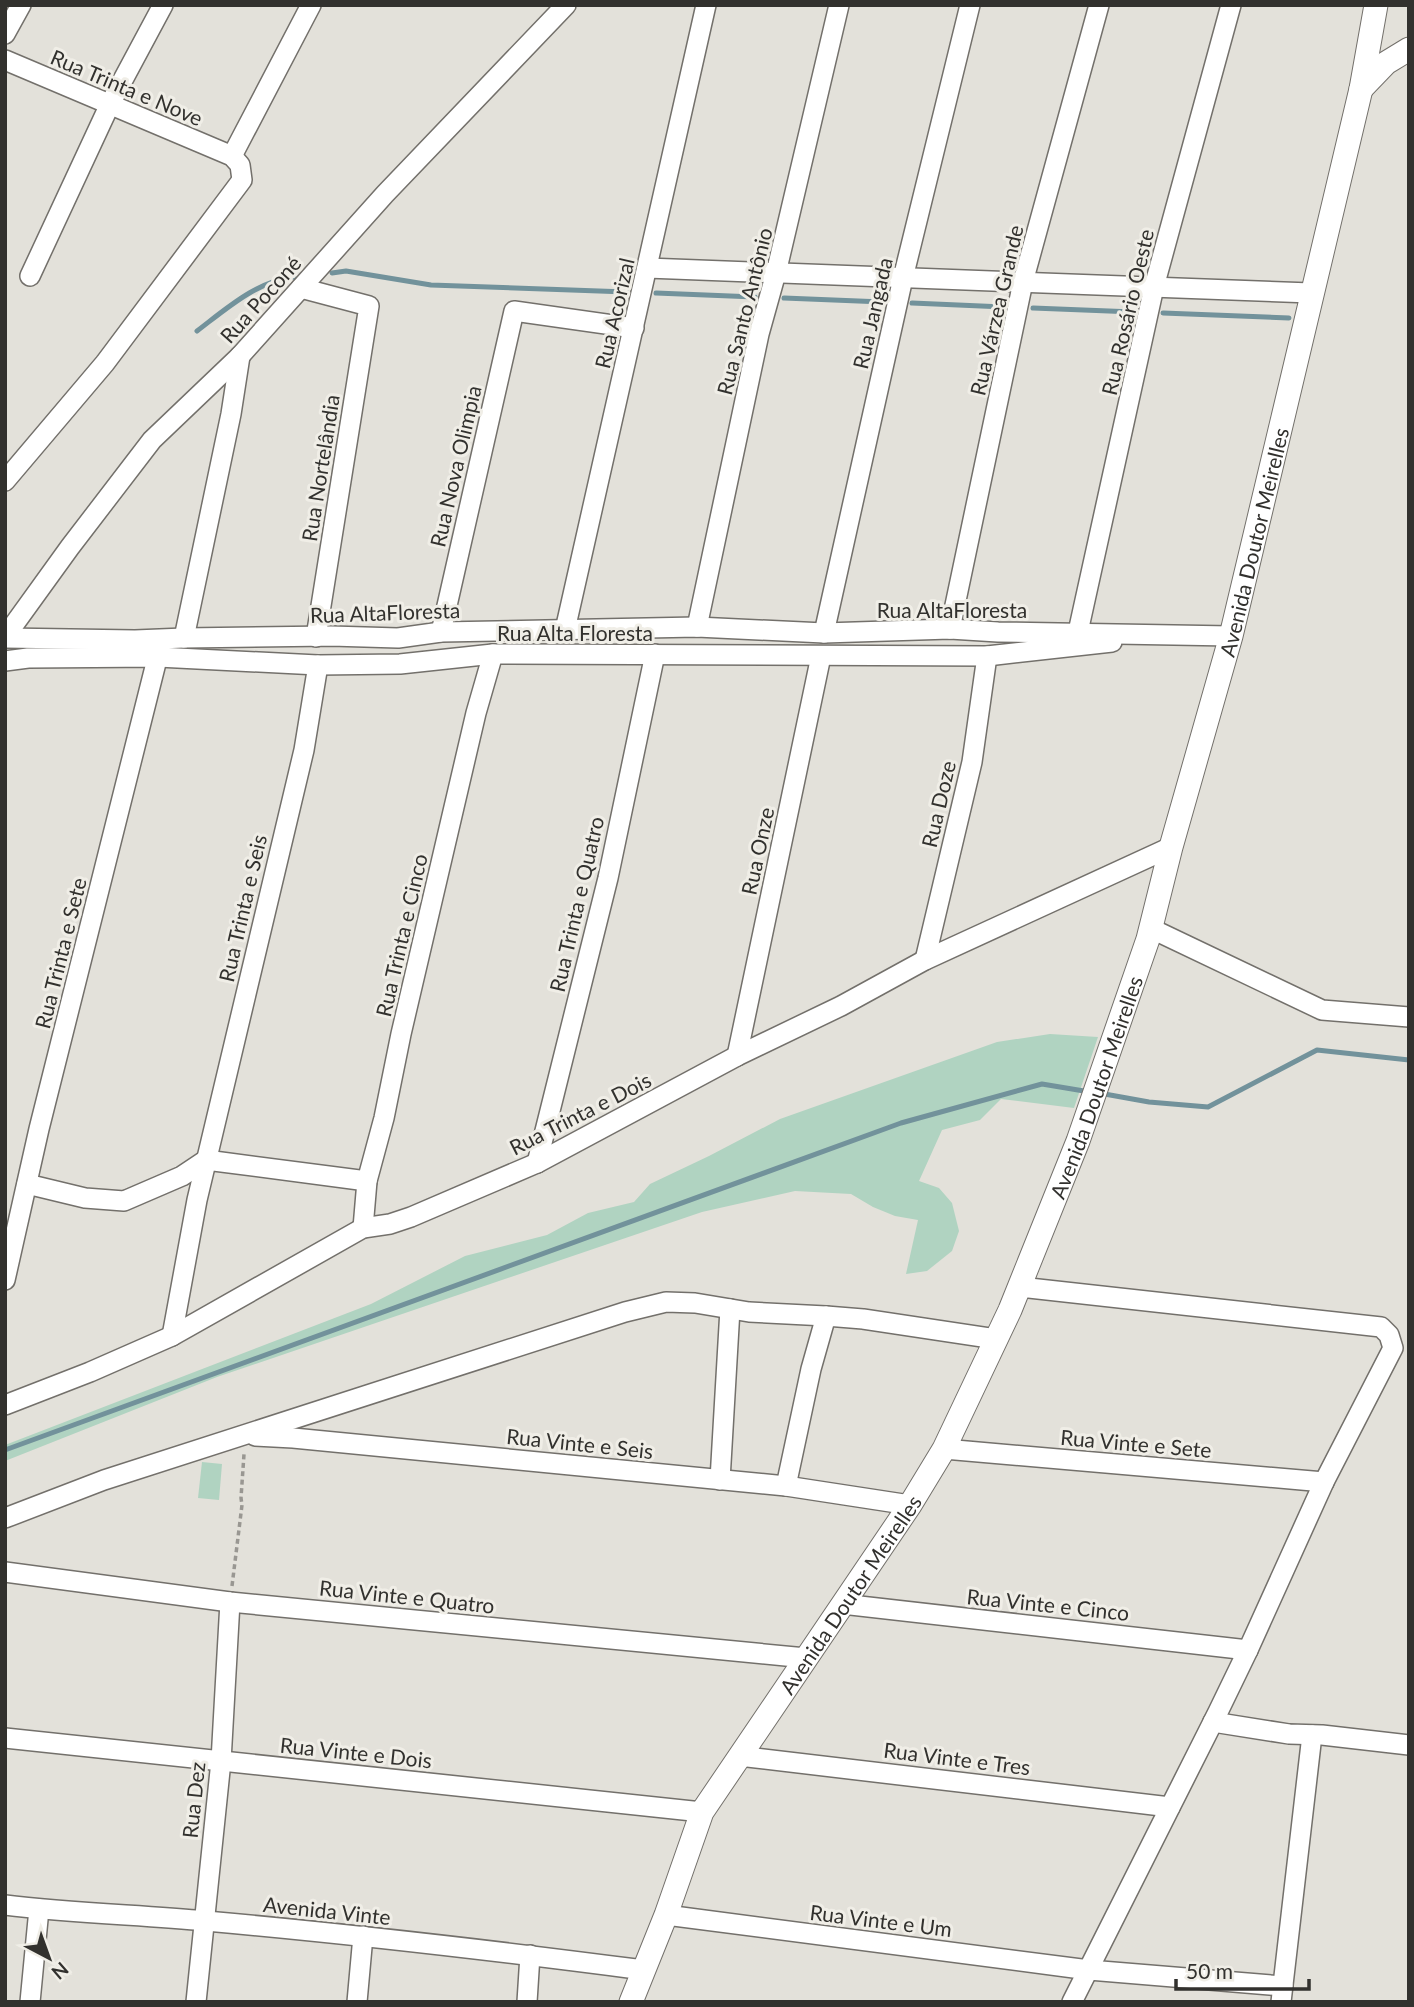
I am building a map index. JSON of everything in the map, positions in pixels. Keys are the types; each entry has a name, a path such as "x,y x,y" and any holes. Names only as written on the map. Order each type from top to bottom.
{"street":[{"path":"5,34 21,5"},
{"path":"30,276 110,104 163,5"},
{"path":"5,481 105,363 242,180 240,166 232,156 311,5"},
{"name":"Rua Poconé","path":"5,638 152,440 240,356 385,194 566,5"},
{"name":"Rua Acorizal","path":"565,630 706,5"},
{"name":"Rua Santo Antônio","path":"697,627 760,334 839,5"},
{"name":"Rua Jangada","path":"824,633 903,278 970,5"},
{"name":"Rua Várzea Grande","path":"950,629 1023,282 1099,5"},
{"name":"Rua Rosário Oeste","path":"1078,632 1154,287 1231,5"},
{"name":"Avenida Doutor Meirelles","path":"631,2002 666,1915 702,1812 910,1505 944,1450 1020,1287 1073,1153 1150,928 1231,636 1361,89 1376,5"},
{"path":"1361,89 1386,63 1409,49"},
{"name":"Rua Trinta e Nove","path":"5,60 232,156"},
{"path":"647,268 1311,293"},
{"name":"Rua Nortelândia","path":"301,289 369,306 316,637"},
{"name":"Rua Nova Olimpia","path":"441,632 514,311 634,328"},
{"path":"184,638 231,414 240,356"},
{"name":"Rua AltaFloresta","path":"5,638 135,640 160,648 184,638 398,638 441,632 697,627 824,633 950,629 1144,634"},
{"path":"1144,634 1231,636"},
{"name":"Rua Alta Floresta","path":"5,661 160,648 318,665 400,664 493,654 987,656 1102,644 1144,634"},
{"path":"398,638 400,664"},
{"name":"Rua Trinta e Sete","path":"5,1280 160,648"},
{"name":"Rua Trinta e Cinco","path":"363,1228 367,1181 384,1118 476,713 493,654"},
{"name":"Rua Trinta e Quatro","path":"537,1163 608,878 655,654"},
{"name":"Rua Onze","path":"737,1056 821,656"},
{"name":"Rua Doze","path":"925,960 972,762 987,656"},
{"name":"Rua Trinta e Seis","path":"205,1160 304,750 318,665"},
{"name":"Rua Trinta e Dois","path":"5,1405 172,1336 363,1228 390,1224 411,1217 537,1163 925,960 1171,847"},
{"path":"1150,928 1322,1010 1409,1017"},
{"path":"27,1184 85,1198 124,1201 182,1176 205,1160 367,1181"},
{"path":"172,1336 205,1160"},
{"path":"1020,1287 1381,1326 1390,1335 1393,1348 1324,1482 1213,1722 1072,2002"},
{"path":"5,1518 104,1480 625,1312 666,1302 695,1303 749,1312 863,1319 996,1339"},
{"path":"720,1480 730,1310"},
{"path":"786,1486 810,1369 826,1316"},
{"name":"Rua Vinte e Seis","path":"244,1436 786,1486 910,1505"},
{"name":"Rua Vinte e Sete","path":"944,1450 1324,1482"},
{"name":"Rua Vinte e Quatro","path":"5,1572 230,1602 806,1658"},
{"name":"Rua Dez","path":"196,2002 221,1761 230,1602"},
{"name":"Rua Vinte e Cinco","path":"842,1604 1248,1650"},
{"path":"1213,1722 1289,1734 1409,1745"},
{"path":"1282,1994 1312,1735"},
{"name":"Rua Vinte e Dois","path":"5,1738 702,1812"},
{"name":"Rua Vinte e Tres","path":"739,1756 1170,1807"},
{"name":"Avenida Vinte","path":"5,1905 363,1936 644,1970"},
{"path":"30,2002 39,1909"},
{"name":"Rua Vinte e Um","path":"666,1915 1282,1994"},
{"path":"357,2002 363,1936"},
{"path":"527,2002 530,1955"}],"path":[{"path":"230,1602 242,1505 244,1436"}],"green space":[{"path":"1050,1034 1098,1037 1074,1108 1001,1099 980,1120 942,1130 919,1181 939,1188 952,1203 959,1231 952,1251 927,1271 906,1274 918,1220 895,1216 851,1194 795,1191 702,1212 217,1377 5,1461 5,1445 371,1304 465,1256 547,1235 588,1213 634,1202 650,1184 780,1119 997,1042"},
{"path":"202,1462 222,1464 219,1500 198,1498"}],"waterway":[{"path":"332,273 346,271 431,285 627,292"},
{"path":"197,331 255,290 294,277"},
{"path":"656,293 755,297"},
{"path":"784,298 883,302"},
{"path":"912,303 1004,307"},
{"path":"1033,308 1134,312"},
{"path":"1163,313 1289,318"},
{"path":"1099,1093 1149,1102 1208,1107 1317,1050 1409,1060"},
{"path":"5,1450 901,1123 1042,1084 1090,1092"}]}
